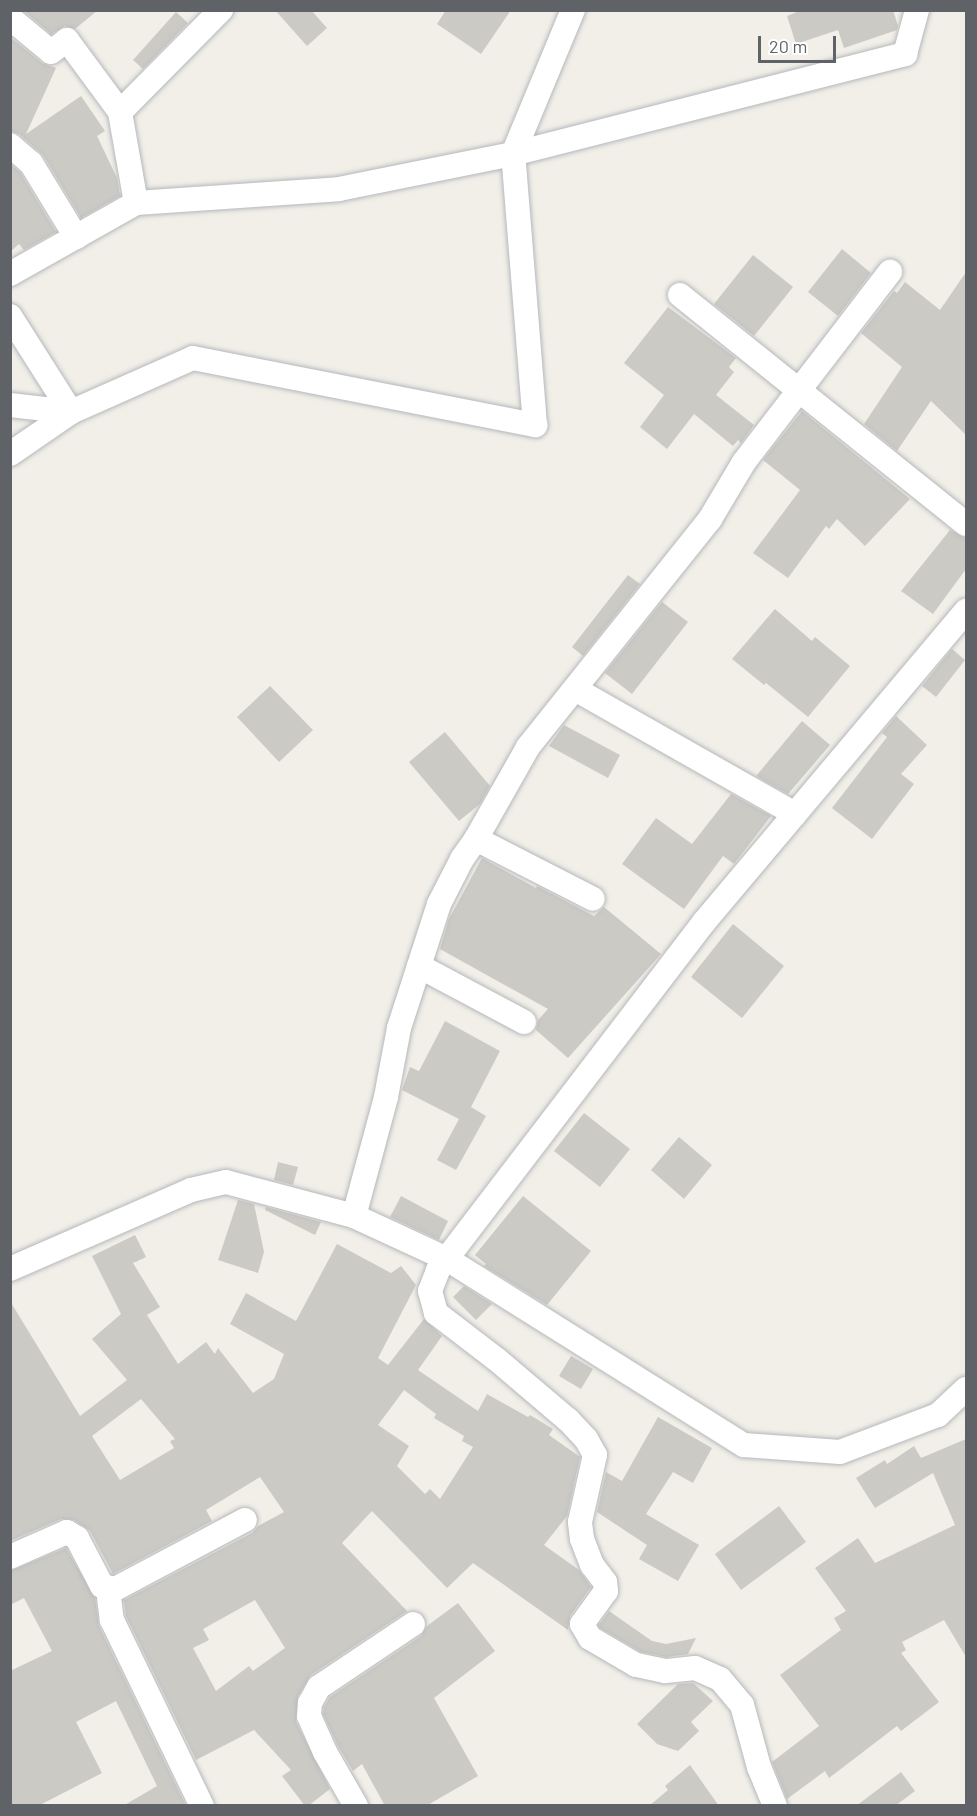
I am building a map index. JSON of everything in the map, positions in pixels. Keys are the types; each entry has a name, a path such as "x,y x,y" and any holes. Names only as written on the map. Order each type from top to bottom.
{"street":[{"path":"120,112 221,10"},
{"path":"10,454 71,412 193,358 535,425 513,154 573,10"},
{"path":"10,274 136,203 339,189 513,154 905,54 916,10"},
{"path":"10,18 51,52 67,40 120,112 136,203"},
{"path":"10,145 31,163 76,237"},
{"path":"354,1216 386,1096 399,1028 439,904 462,859 476,840 528,747 710,519 744,462 890,272"},
{"path":"680,295 966,524"},
{"path":"10,316 71,412"},
{"path":"10,405 71,412"},
{"path":"775,1806 759,1767 742,1705 720,1679 695,1668 665,1671 636,1665 590,1638 582,1624 606,1591 605,1582 592,1564 580,1522 595,1455 586,1439 568,1420 496,1359 436,1313 430,1291 438,1270 704,922 966,611"},
{"path":"575,689 795,814"},
{"path":"476,840 593,899"},
{"path":"419,966 524,1022"},
{"path":"10,1269 190,1190 226,1182 354,1216 447,1259 744,1445 840,1452 938,1414 966,1389"},
{"path":"10,1557 67,1532 77,1538 102,1586 108,1589 126,1585 245,1520"},
{"path":"108,1589 116,1629 202,1806"},
{"path":"356,1806 321,1743 309,1716 310,1703 319,1687 413,1624"}],"building":[{"path":"23,10 98,10 75,29 65,26 51,34"},
{"path":"275,10 311,10 327,28 307,46"},
{"path":"446,10 511,10 481,54 437,24"},
{"path":"802,10 893,10 898,26 897,30 844,48 838,30 796,44 787,16"},
{"path":"176,12 188,23 143,69 133,60"},
{"path":"10,37 42,63 56,68 26,134 81,96 105,131 97,136 117,178 120,196 81,218 43,155 19,134 10,131"},
{"path":"10,164 20,172 56,232 24,250 19,244 10,252"},
{"path":"842,249 871,273 838,316 808,292"},
{"path":"753,255 793,287 754,336 714,304"},
{"path":"966,272 966,435 931,401 897,451 864,424 902,367 861,333 894,291 897,293 905,282 940,310"},
{"path":"668,307 736,358 729,367 734,372 716,395 754,425 741,443 738,440 733,446 694,414 667,449 640,427 664,395 624,363"},
{"path":"802,411 910,499 865,546 837,519 829,529 826,526 788,578 753,553 800,490 763,460"},
{"path":"950,530 966,538 966,569 933,614 901,591"},
{"path":"628,575 640,584 583,656 572,647"},
{"path":"662,602 688,622 632,694 605,673"},
{"path":"775,609 812,641 815,637 850,666 808,717 732,659"},
{"path":"952,649 965,660 936,697 922,686"},
{"path":"270,686 313,730 279,762 237,717"},
{"path":"896,716 927,745 901,774 914,784 872,839 832,808 887,737 882,733"},
{"path":"802,721 830,745 788,794 756,776"},
{"path":"564,725 620,755 608,778 549,746"},
{"path":"445,732 490,786 480,804 459,821 409,762"},
{"path":"731,794 771,816 734,864 723,856 684,909 622,864 656,818 692,844"},
{"path":"482,858 536,888 537,886 594,916 604,907 661,954 568,1058 536,1030 538,1020 548,1009 440,949 449,919"},
{"path":"733,924 784,966 742,1018 691,977"},
{"path":"445,1021 500,1051 471,1107 486,1116 456,1170 437,1160 459,1119 402,1090 410,1067 419,1071"},
{"path":"584,1113 630,1149 600,1187 554,1151"},
{"path":"679,1137 712,1165 684,1199 651,1170"},
{"path":"278,1162 298,1167 293,1185 274,1180"},
{"path":"401,1196 448,1221 439,1240 390,1217"},
{"path":"523,1196 591,1251 547,1305 484,1266 486,1264 475,1255"},
{"path":"238,1200 254,1204 264,1252 258,1273 218,1260"},
{"path":"266,1207 321,1222 315,1235 265,1210"},
{"path":"135,1235 146,1257 133,1263 160,1307 147,1315 178,1364 206,1342 215,1354 218,1348 253,1393 274,1379 284,1354 230,1324 246,1293 296,1321 337,1244 391,1273 401,1266 416,1285 378,1358 388,1365 424,1319 442,1336 418,1370 478,1411 487,1394 528,1417 530,1415 553,1429 549,1435 580,1457 567,1516 544,1545 579,1570 591,1587 570,1616 568,1630 473,1563 447,1588 372,1511 342,1543 407,1611 311,1675 298,1696 296,1722 330,1789 305,1806 282,1776 291,1770 254,1730 196,1760 126,1616 124,1600 252,1533 258,1526 284,1512 260,1477 206,1510 212,1521 113,1574 90,1531 74,1520 61,1519 10,1541 10,1301 80,1416 127,1380 92,1339 121,1314 92,1256","holes":["404,1390 436,1414 434,1418 464,1436 462,1441 473,1447 440,1499 430,1489 425,1494 397,1466 409,1446 378,1425","141,1399 175,1439 170,1441 174,1448 120,1480 92,1436","255,1600 285,1648 253,1671 249,1666 216,1691 193,1648 209,1640 203,1629"]},
{"path":"464,1286 492,1304 476,1320 453,1297"},
{"path":"571,1356 593,1369 581,1389 559,1376"},
{"path":"658,1417 712,1448 693,1483 673,1472 646,1514 699,1545 678,1581 639,1559 647,1545 597,1512 606,1472 622,1481"},
{"path":"966,1439 966,1657 944,1620 902,1642 906,1650 901,1653 939,1702 901,1731 897,1726 829,1778 825,1771 787,1799 772,1762 819,1726 780,1675 841,1630 834,1618 846,1611 815,1568 858,1538 875,1563 955,1525 933,1473 875,1508 856,1478 885,1460 887,1464 914,1446 921,1458"},
{"path":"779,1506 806,1542 741,1590 715,1554"},
{"path":"66,1548 95,1598 99,1626 186,1806 123,1806 157,1786 116,1701 76,1722 102,1773 38,1806 10,1806 10,1671 52,1651 24,1598 10,1605 10,1571"},
{"path":"458,1603 495,1651 434,1698 478,1776 426,1806 385,1806 362,1764 353,1771 323,1714 324,1707 330,1697 421,1636 427,1626"},
{"path":"609,1611 652,1641 666,1644 696,1638 688,1654 666,1657 641,1652 600,1628 599,1625"},
{"path":"693,1683 713,1701 691,1722 699,1731 678,1751 657,1744 637,1724 678,1684"},
{"path":"690,1765 719,1806 649,1806 668,1790 665,1786"},
{"path":"901,1772 915,1791 895,1806 856,1806"}]}
